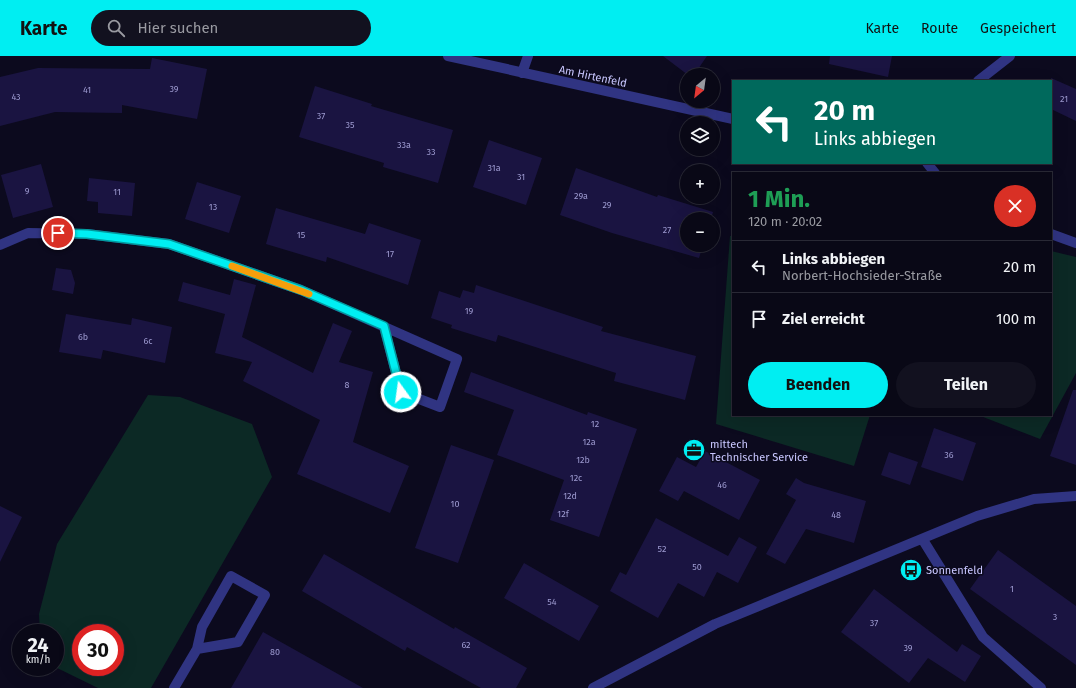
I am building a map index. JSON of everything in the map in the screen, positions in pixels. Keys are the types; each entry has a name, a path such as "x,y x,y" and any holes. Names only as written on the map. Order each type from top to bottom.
{"street":[{"name":"Am Hirtenfeld","path":"448,56 732,119"},
{"path":"522,72 528,56"},
{"path":"979,80 1010,56"},
{"path":"928,164 934,172"},
{"path":"0,245 28,233 87,234 169,244 301,290 384,326 457,359 440,407 401,392 384,326"},
{"path":"1052,234 1076,243"},
{"path":"593,688 715,624 923,540 977,516 1034,499 1076,496"},
{"path":"923,540 983,637 1041,688"},
{"path":"174,688 197,649 202,627 231,576 265,595 238,642 197,649"}],"green space":[{"path":"730,236 732,236 732,416 870,416 854,466 716,424"},
{"path":"1052,251 1076,257 1076,373 1040,439 981,416 1052,416"},
{"path":"148,395 180,397 252,424 272,477 151,688 98,688 73,676 124,676 124,624 72,624 72,675 64,671 64,624 40,624 39,614 57,544"}],"building":[{"path":"663,56 707,56 699,68 680,69"},
{"path":"830,56 892,56 888,77 829,64"},
{"path":"152,58 207,69 197,119 122,105 122,113 55,112 0,126 0,77 38,68 150,69"},
{"path":"1051,78 1076,89 1076,121 1052,109"},
{"path":"315,86 372,104 371,106 453,130 438,183 383,167 384,163 299,137"},
{"path":"489,140 542,158 526,205 473,187"},
{"path":"41,164 53,207 13,218 1,175"},
{"path":"576,168 657,197 658,195 680,202 680,204 687,204 713,212 680,212 680,252 701,252 699,258 612,233 560,215"},
{"path":"89,178 135,183 132,216 98,213 98,202 87,201"},
{"path":"197,182 241,196 229,233 185,219"},
{"path":"276,208 365,234 369,223 421,240 408,285 327,257 326,262 266,244"},
{"path":"56,268 71,270 75,283 73,294 52,290"},
{"path":"234,279 256,285 242,337 313,373 333,323 352,331 339,362 373,372 353,442 409,466 390,513 297,474 320,420 243,381 252,362 215,353 225,314 178,301 183,282 230,295"},
{"path":"476,285 603,327 601,331 696,356 685,400 614,381 616,373 498,335 496,342 451,328 452,325 431,318 439,291 460,298 463,290 474,293"},
{"path":"66,314 131,325 132,318 172,327 165,363 103,350 101,359 59,352"},
{"path":"471,372 587,415 588,412 637,429 599,537 550,520 564,480 497,455 514,410 464,392"},
{"path":"1073,390 1076,390 1076,465 1050,456"},
{"path":"934,428 976,443 963,481 921,467"},
{"path":"451,445 494,460 458,563 415,548"},
{"path":"705,451 760,480 739,520 684,491 678,501 659,491 677,457 696,467"},
{"path":"889,452 918,462 910,485 881,475"},
{"path":"796,478 804,483 866,501 854,543 806,529 785,564 766,554 796,500 786,494"},
{"path":"0,506 22,517 0,562"},
{"path":"656,518 728,556 739,537 757,547 738,583 717,572 704,597 678,583 658,618 610,591 620,572 626,575"},
{"path":"998,550 1076,606 1076,665 970,589"},
{"path":"324,554 454,629 455,627 527,668 516,688 481,688 407,647 405,651 302,591"},
{"path":"524,563 599,606 579,641 504,598"},
{"path":"874,589 957,652 962,644 981,656 965,682 928,658 909,683 841,632"},
{"path":"263,632 363,688 231,688"}],"slow traffic":[{"path":"232,266 309,294"}],"place":[{"name":"mittech Technischer Service","path":"694,450"},
{"name":"Sonnenfeld","path":"911,570"}],"route":[{"path":"58,233 87,234 169,244 301,290 384,326 401,392"}]}
